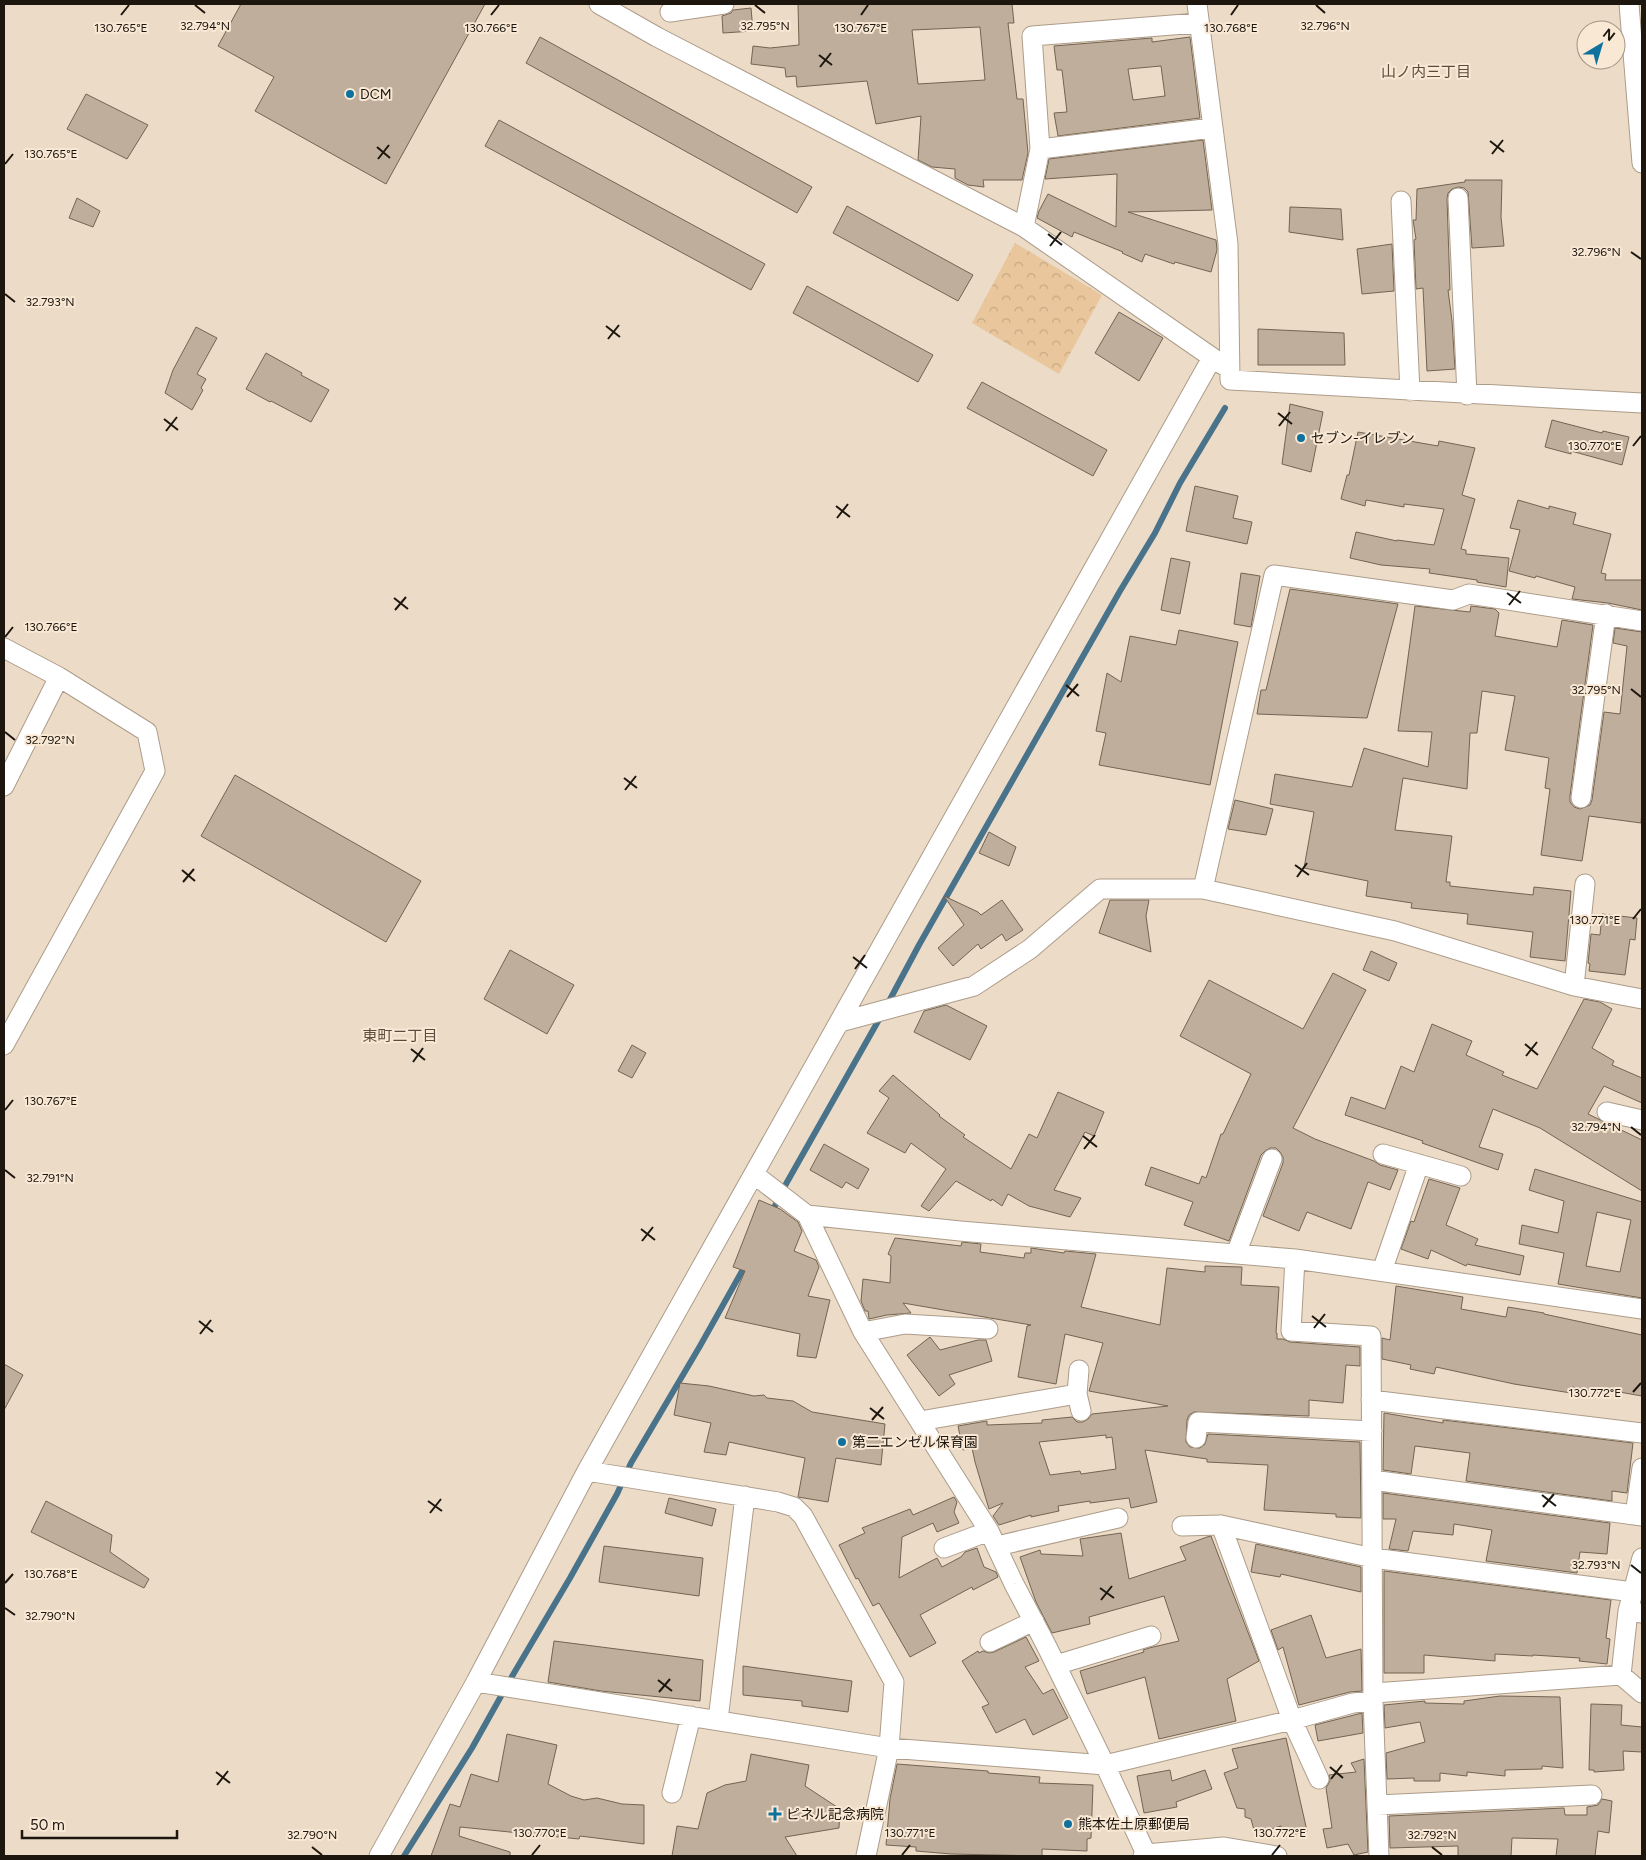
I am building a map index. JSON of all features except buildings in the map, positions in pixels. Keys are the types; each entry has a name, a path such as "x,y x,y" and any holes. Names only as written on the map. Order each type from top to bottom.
{"street":[{"path":"599,4 657,38 1024,227 1230,370"},
{"path":"657,38 669,8 724,4"},
{"path":"1197,4 1228,244 1230,380 1467,395 1642,403"},
{"path":"1630,4 1642,163"},
{"path":"1024,227 1040,149 1032,36 1198,23"},
{"path":"1040,149 1212,128"},
{"path":"1458,198 1467,395"},
{"path":"1401,201 1410,391"},
{"path":"379,1856 476,1682 587,1471 755,1175 1212,358"},
{"path":"1203,889 1274,574 1453,600 1469,594 1642,621"},
{"path":"1581,798 1606,614"},
{"path":"4,648 60,677 147,732 155,771 4,1044"},
{"path":"4,786 60,677"},
{"path":"1574,986 1585,884"},
{"path":"840,1022 974,986 1030,949 1100,889 1203,889 1395,931 1574,986 1642,999"},
{"path":"1607,1112 1642,1120"},
{"path":"1383,1154 1461,1176"},
{"path":"1236,1254 1272,1159"},
{"path":"1382,1271 1420,1164"},
{"path":"755,1175 807,1215 863,1332 993,1538 1014,1584 1105,1764 1145,1856 1224,1847 1277,1856"},
{"path":"807,1215 960,1232 1295,1259 1642,1309"},
{"path":"1295,1259 1291,1331 1371,1336 1373,1697 1379,1856"},
{"path":"863,1332 904,1324 988,1329"},
{"path":"920,1422 1079,1402 1079,1370"},
{"path":"1372,1400 1642,1433"},
{"path":"1196,1438 1198,1422 1372,1431"},
{"path":"1372,1480 1639,1515 1642,1468"},
{"path":"587,1471 778,1502 794,1507 803,1516 894,1682 889,1748 866,1856"},
{"path":"718,1720 745,1496"},
{"path":"944,1548 993,1538 1118,1518"},
{"path":"1221,1525 1292,1720 1319,1779"},
{"path":"1182,1526 1221,1525 1373,1558 1633,1592"},
{"path":"1622,1676 1635,1612 1633,1592 1642,1558"},
{"path":"990,1642 1034,1621"},
{"path":"1056,1665 1151,1636"},
{"path":"476,1682 889,1748 1105,1764 1292,1720 1373,1697 1622,1676 1642,1693"},
{"path":"672,1793 691,1716"},
{"path":"1377,1804 1592,1795"}],"green space":[{"path":"1015,243 1102,295 1059,374 972,323"}],"waterway":[{"path":"887,1005 919,945 1120,591 1155,533 1180,483 1225,408"},
{"path":"772,1212 881,1016"},
{"path":"404,1856 472,1748 617,1494 631,1463 746,1264"}],"place":[{"name":"DCM","path":"350,94"},
{"name":"セブン-イレブン","path":"1301,438"},
{"name":"第二エンゼル保育園","path":"842,1442"},
{"name":"ピネル記念病院","path":"775,1814"},
{"name":"熊本佐土原郵便局","path":"1068,1824"}],"district":[{"name":"山ノ内三丁目","path":"1426,72"},
{"name":"東町二丁目","path":"400,1036"}]}
